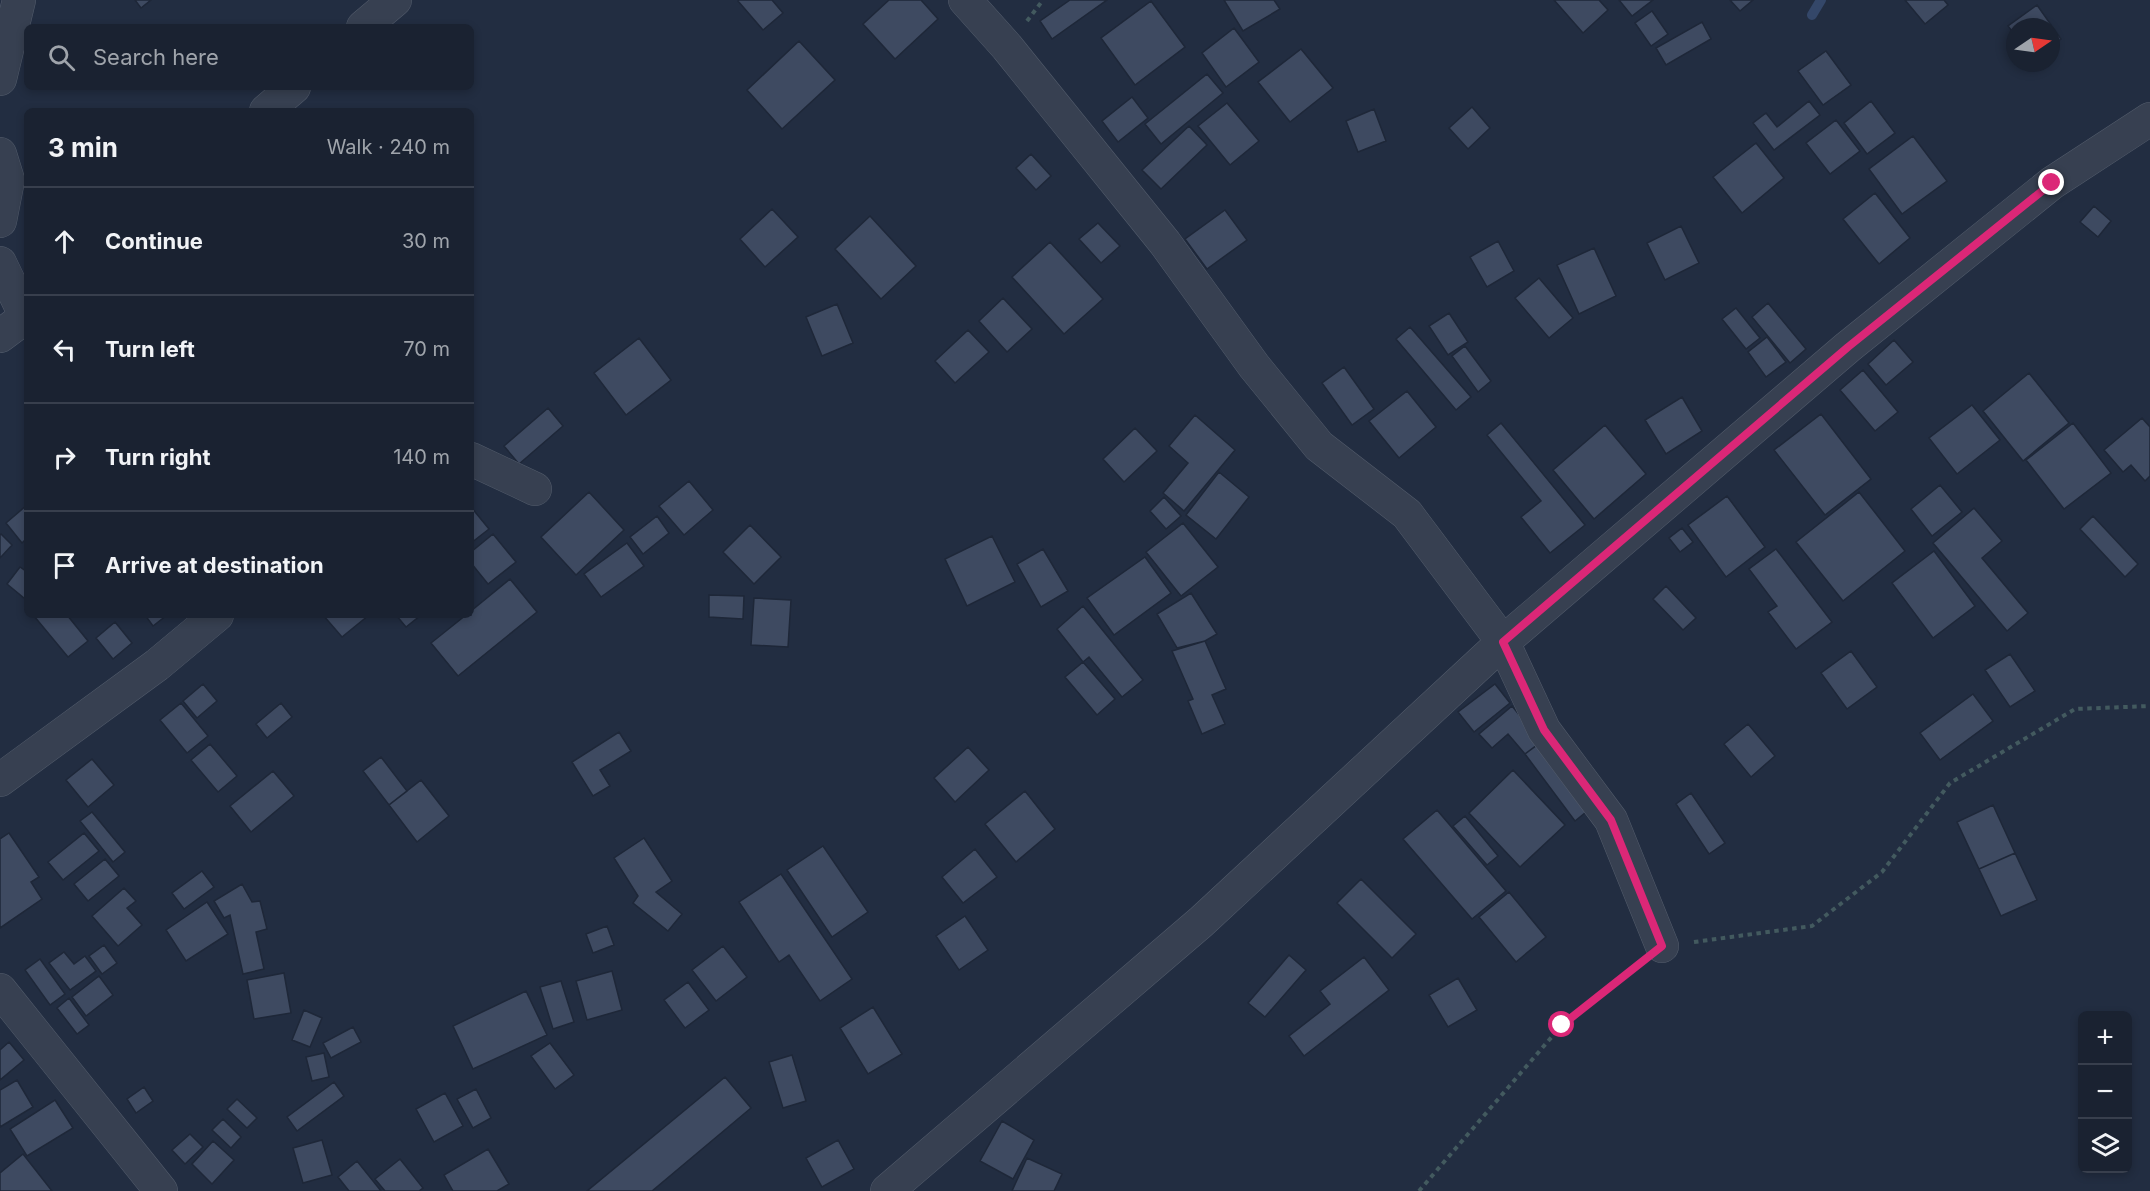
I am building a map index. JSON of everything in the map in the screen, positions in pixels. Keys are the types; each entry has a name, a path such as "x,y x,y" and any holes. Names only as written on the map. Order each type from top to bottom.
{"street":[{"path":"0,79 19,0"},
{"path":"367,24 395,0"},
{"path":"965,0 1007,47 1165,243 1254,366 1319,446 1407,514 1503,642 1544,730 1611,820 1662,946"},
{"path":"270,108 290,90"},
{"path":"891,1190 1201,922 1503,642 1848,347 2052,183 2150,119"},
{"path":"0,154 8,180 0,220"},
{"path":"0,263 24,312"},
{"path":"0,336 24,318"},
{"path":"474,460 535,489"},
{"path":"0,780 157,665 213,618"},
{"path":"0,990 161,1191"}],"path":[{"path":"1419,1191 1562,1025 1662,946 1812,926 1882,872 1950,783 2075,709 2150,706"}],"building":[{"path":"135,0 151,0 141,8"},
{"path":"739,0 772,0 783,13 763,30"},
{"path":"889,0 921,0 938,19 895,59 863,24"},
{"path":"1070,0 1107,0 1052,39 1040,21"},
{"path":"1224,0 1274,0 1280,9 1243,31"},
{"path":"1554,0 1599,0 1608,10 1583,33"},
{"path":"1619,0 1653,0 1632,16"},
{"path":"1730,0 1753,0 1740,11"},
{"path":"1905,0 1944,0 1948,5 1925,24"},
{"path":"1151,1 1185,47 1135,85 1101,38"},
{"path":"2037,5 2046,18 2019,18"},
{"path":"1652,11 1668,34 1651,46 1635,23"},
{"path":"1702,22 1711,39 1666,65 1656,48"},
{"path":"1234,28 1259,62 1226,87 1202,53"},
{"path":"799,41 835,80 782,129 747,90"},
{"path":"1301,49 1333,88 1290,122 1258,82"},
{"path":"1826,51 1851,85 1823,105 1798,71"},
{"path":"1207,74 1223,93 1161,144 1145,124"},
{"path":"1132,97 1148,118 1118,142 1102,121"},
{"path":"1809,101 1820,115 1774,150 1753,123 1766,113 1777,127"},
{"path":"1871,101 1895,133 1867,154 1844,123"},
{"path":"1227,103 1259,141 1230,165 1198,126"},
{"path":"1472,107 1490,128 1468,149 1449,128"},
{"path":"1374,109 1386,141 1358,152 1346,121"},
{"path":"1836,120 1860,151 1830,174 1806,143"},
{"path":"1189,126 1207,145 1161,189 1142,170"},
{"path":"1913,136 1947,181 1902,214 1869,169"},
{"path":"1756,143 1784,178 1742,213 1713,177"},
{"path":"1031,154 1051,176 1036,190 1016,168"},
{"path":"1875,193 1910,238 1879,264 1843,219"},
{"path":"2094,206 2111,221 2098,237 2080,222"},
{"path":"772,209 798,237 765,267 740,239"},
{"path":"1225,210 1247,240 1207,269 1185,239"},
{"path":"870,216 916,266 881,299 835,249"},
{"path":"1098,223 1120,246 1101,263 1079,239"},
{"path":"1681,226 1699,263 1665,280 1647,243"},
{"path":"1498,241 1514,271 1487,287 1470,257"},
{"path":"1050,242 1103,299 1064,334 1012,277"},
{"path":"1594,248 1616,296 1579,314 1557,265"},
{"path":"1539,278 1573,318 1549,338 1515,298"},
{"path":"1003,298 1032,329 1007,352 979,321"},
{"path":"1768,303 1806,349 1790,363 1752,317"},
{"path":"837,304 853,343 822,356 806,317"},
{"path":"1736,308 1760,338 1746,349 1722,319"},
{"path":"1449,313 1468,342 1448,355 1429,326"},
{"path":"1410,327 1471,397 1456,410 1396,339"},
{"path":"968,330 989,352 955,383 935,361"},
{"path":"1767,337 1786,362 1766,377 1748,352"},
{"path":"639,338 671,380 626,415 594,373"},
{"path":"1894,340 1913,362 1886,385 1868,364"},
{"path":"1465,346 1491,381 1478,392 1452,356"},
{"path":"1344,367 1374,409 1352,425 1322,383"},
{"path":"1863,370 1898,412 1875,431 1840,390"},
{"path":"2029,373 2069,423 2023,461 1983,411"},
{"path":"1407,391 1436,427 1399,458 1369,421"},
{"path":"1682,397 1702,431 1666,454 1645,420"},
{"path":"1972,405 2000,440 1957,474 1929,438"},
{"path":"548,408 563,426 519,464 504,446"},
{"path":"1821,414 1871,479 1825,515 1774,450"},
{"path":"1195,415 1235,450 1184,511 1163,493 1188,463 1169,446"},
{"path":"2142,418 2150,427 2150,476 2145,481 2131,465 2123,472 2104,450"},
{"path":"1501,423 1585,525 1550,553 1521,517 1541,501 1487,435"},
{"path":"2073,423 2111,473 2064,509 2026,460"},
{"path":"1605,425 1646,474 1594,519 1553,470"},
{"path":"1135,428 1157,451 1124,482 1103,459"},
{"path":"1219,472 1249,497 1216,539 1186,515"},
{"path":"689,481 713,510 684,535 659,506"},
{"path":"1940,485 1962,512 1932,536 1911,509"},
{"path":"589,492 624,530 576,575 541,537"},
{"path":"1859,492 1905,551 1843,601 1796,542"},
{"path":"1727,496 1765,547 1726,577 1688,525"},
{"path":"1164,497 1181,516 1166,529 1150,511"},
{"path":"24,508 24,541 22,543 6,523"},
{"path":"1974,508 2002,541 1982,558 2028,613 2007,631 1933,543"},
{"path":"474,511 489,529 474,541"},
{"path":"657,516 669,533 643,554 630,537"},
{"path":"2093,516 2138,564 2125,577 2080,529"},
{"path":"1183,523 1218,567 1181,596 1146,552"},
{"path":"750,525 781,557 754,584 723,552"},
{"path":"1682,528 1693,542 1680,552 1669,538"},
{"path":"493,534 516,562 488,584 474,567 474,550"},
{"path":"0,535 12,545 0,558"},
{"path":"992,536 1015,582 967,606 945,559"},
{"path":"627,543 644,566 601,597 584,574"},
{"path":"1043,549 1068,591 1041,607 1017,564"},
{"path":"1776,549 1832,622 1796,649 1768,612 1777,606 1749,569"},
{"path":"1934,551 1975,606 1933,638 1892,583"},
{"path":"1145,557 1171,593 1114,635 1087,598"},
{"path":"20,567 24,570 24,598 7,584"},
{"path":"510,579 537,612 458,676 431,643 462,618 474,618 474,609"},
{"path":"1666,586 1696,618 1683,630 1653,599"},
{"path":"1191,593 1217,634 1205,641 1177,648 1157,614"},
{"path":"709,595 744,596 743,619 709,617"},
{"path":"754,598 791,600 788,647 751,645"},
{"path":"1083,606 1143,680 1122,697 1089,657 1083,662 1057,629"},
{"path":"36,618 69,618 88,641 68,657"},
{"path":"147,618 163,618 153,626"},
{"path":"326,618 365,618 342,637"},
{"path":"398,618 417,618 406,627"},
{"path":"115,622 132,643 113,659 96,638"},
{"path":"1205,641 1226,689 1212,695 1225,724 1202,734 1188,701 1193,699 1172,651"},
{"path":"1851,651 1877,687 1847,709 1821,673"},
{"path":"2010,654 2035,691 2010,707 1985,670"},
{"path":"1083,662 1115,699 1097,715 1065,677"},
{"path":"203,684 217,701 197,718 183,701"},
{"path":"1495,684 1510,703 1474,732 1458,712"},
{"path":"1973,694 1993,721 1940,760 1920,733"},
{"path":"181,703 208,736 187,753 160,720"},
{"path":"281,703 292,717 267,738 256,724"},
{"path":"1512,706 1541,742 1525,754 1508,734 1492,748 1479,734"},
{"path":"1748,724 1775,756 1751,777 1724,744"},
{"path":"619,732 631,751 600,770 610,786 593,796 572,762"},
{"path":"1541,742 1591,808 1575,821 1525,754"},
{"path":"210,744 237,776 218,792 191,760"},
{"path":"968,747 989,770 955,802 934,778"},
{"path":"381,757 407,791 389,805 363,771"},
{"path":"92,759 114,785 88,807 66,780"},
{"path":"1513,770 1565,825 1520,867 1469,813"},
{"path":"273,771 294,796 251,832 230,806"},
{"path":"421,780 449,816 417,842 389,805"},
{"path":"1025,791 1055,829 1016,862 985,824"},
{"path":"1691,793 1725,843 1709,854 1676,804"},
{"path":"1993,805 2015,853 1979,869 1957,822"},
{"path":"1437,810 1506,891 1472,919 1403,839"},
{"path":"92,812 125,852 113,862 80,821"},
{"path":"1465,816 1498,856 1487,865 1453,826"},
{"path":"9,833 39,877 31,882 42,899 0,928 0,839"},
{"path":"84,833 99,851 63,880 48,862"},
{"path":"644,838 672,881 656,892 682,914 668,931 633,903 638,896 614,858"},
{"path":"823,846 868,912 832,937 787,870"},
{"path":"975,849 997,877 963,903 942,877"},
{"path":"2015,853 2037,900 2001,916 1979,869"},
{"path":"105,859 119,876 88,901 74,884"},
{"path":"202,871 214,887 184,909 172,893"},
{"path":"781,874 852,979 820,1001 789,955 779,962 739,902"},
{"path":"1361,879 1416,934 1392,958 1337,903"},
{"path":"242,884 252,902 260,901 267,929 256,932 264,969 243,974 230,915 224,918 214,901"},
{"path":"124,888 136,901 127,908 142,925 118,946 92,916"},
{"path":"1509,892 1546,937 1516,962 1479,917"},
{"path":"207,902 228,934 186,961 166,930"},
{"path":"965,916 988,950 959,970 936,936"},
{"path":"607,926 614,945 593,953 586,934"},
{"path":"104,945 117,963 102,974 89,956"},
{"path":"723,946 747,977 716,1001 692,970"},
{"path":"64,952 74,964 85,956 96,971 70,990 49,963"},
{"path":"1289,955 1306,970 1265,1017 1248,1003"},
{"path":"1364,957 1389,990 1304,1056 1289,1036 1330,1004 1320,991"},
{"path":"40,959 65,994 50,1005 25,970"},
{"path":"612,971 622,1010 587,1020 576,981"},
{"path":"284,973 291,1013 254,1019 247,980"},
{"path":"99,976 113,995 86,1016 72,997"},
{"path":"1458,978 1477,1010 1448,1027 1429,995"},
{"path":"561,981 574,1022 553,1029 540,987"},
{"path":"688,982 709,1010 685,1028 664,1000"},
{"path":"526,991 547,1035 473,1069 453,1026"},
{"path":"69,998 89,1025 77,1034 57,1008"},
{"path":"873,1007 902,1054 868,1074 840,1028"},
{"path":"304,1010 322,1018 310,1047 292,1040"},
{"path":"353,1027 361,1042 331,1058 323,1043"},
{"path":"9,1042 24,1060 0,1080 0,1050"},
{"path":"550,1043 574,1075 555,1089 531,1056"},
{"path":"324,1053 329,1077 312,1081 306,1057"},
{"path":"792,1055 806,1101 783,1108 769,1062"},
{"path":"725,1077 751,1108 652,1191 587,1191"},
{"path":"17,1080 33,1107 0,1127 0,1090"},
{"path":"334,1082 344,1096 297,1131 287,1117"},
{"path":"144,1087 153,1101 136,1113 127,1099"},
{"path":"476,1089 491,1118 473,1128 457,1099"},
{"path":"445,1093 463,1126 434,1142 416,1109"},
{"path":"237,1099 257,1118 247,1128 227,1109"},
{"path":"55,1100 73,1128 27,1156 10,1129"},
{"path":"223,1119 241,1137 231,1148 212,1130"},
{"path":"1002,1121 1034,1140 1013,1179 980,1161"},
{"path":"190,1134 203,1147 185,1164 172,1150"},
{"path":"322,1140 332,1175 303,1183 293,1148"},
{"path":"838,1140 854,1169 822,1187 806,1158"},
{"path":"213,1141 234,1160 212,1184 192,1164"},
{"path":"488,1149 509,1184 497,1191 453,1191 444,1175"},
{"path":"23,1154 52,1191 0,1191 0,1173"},
{"path":"1027,1158 1062,1174 1054,1191 1012,1191"},
{"path":"400,1159 423,1188 419,1191 385,1191 375,1179"},
{"path":"357,1161 381,1191 349,1191 338,1177"}],"waterway":[{"path":"1812,15 1821,0"}],"route":[{"path":"1562,1025 1662,946 1611,820 1544,730 1503,642 1848,347 2052,183"}]}
